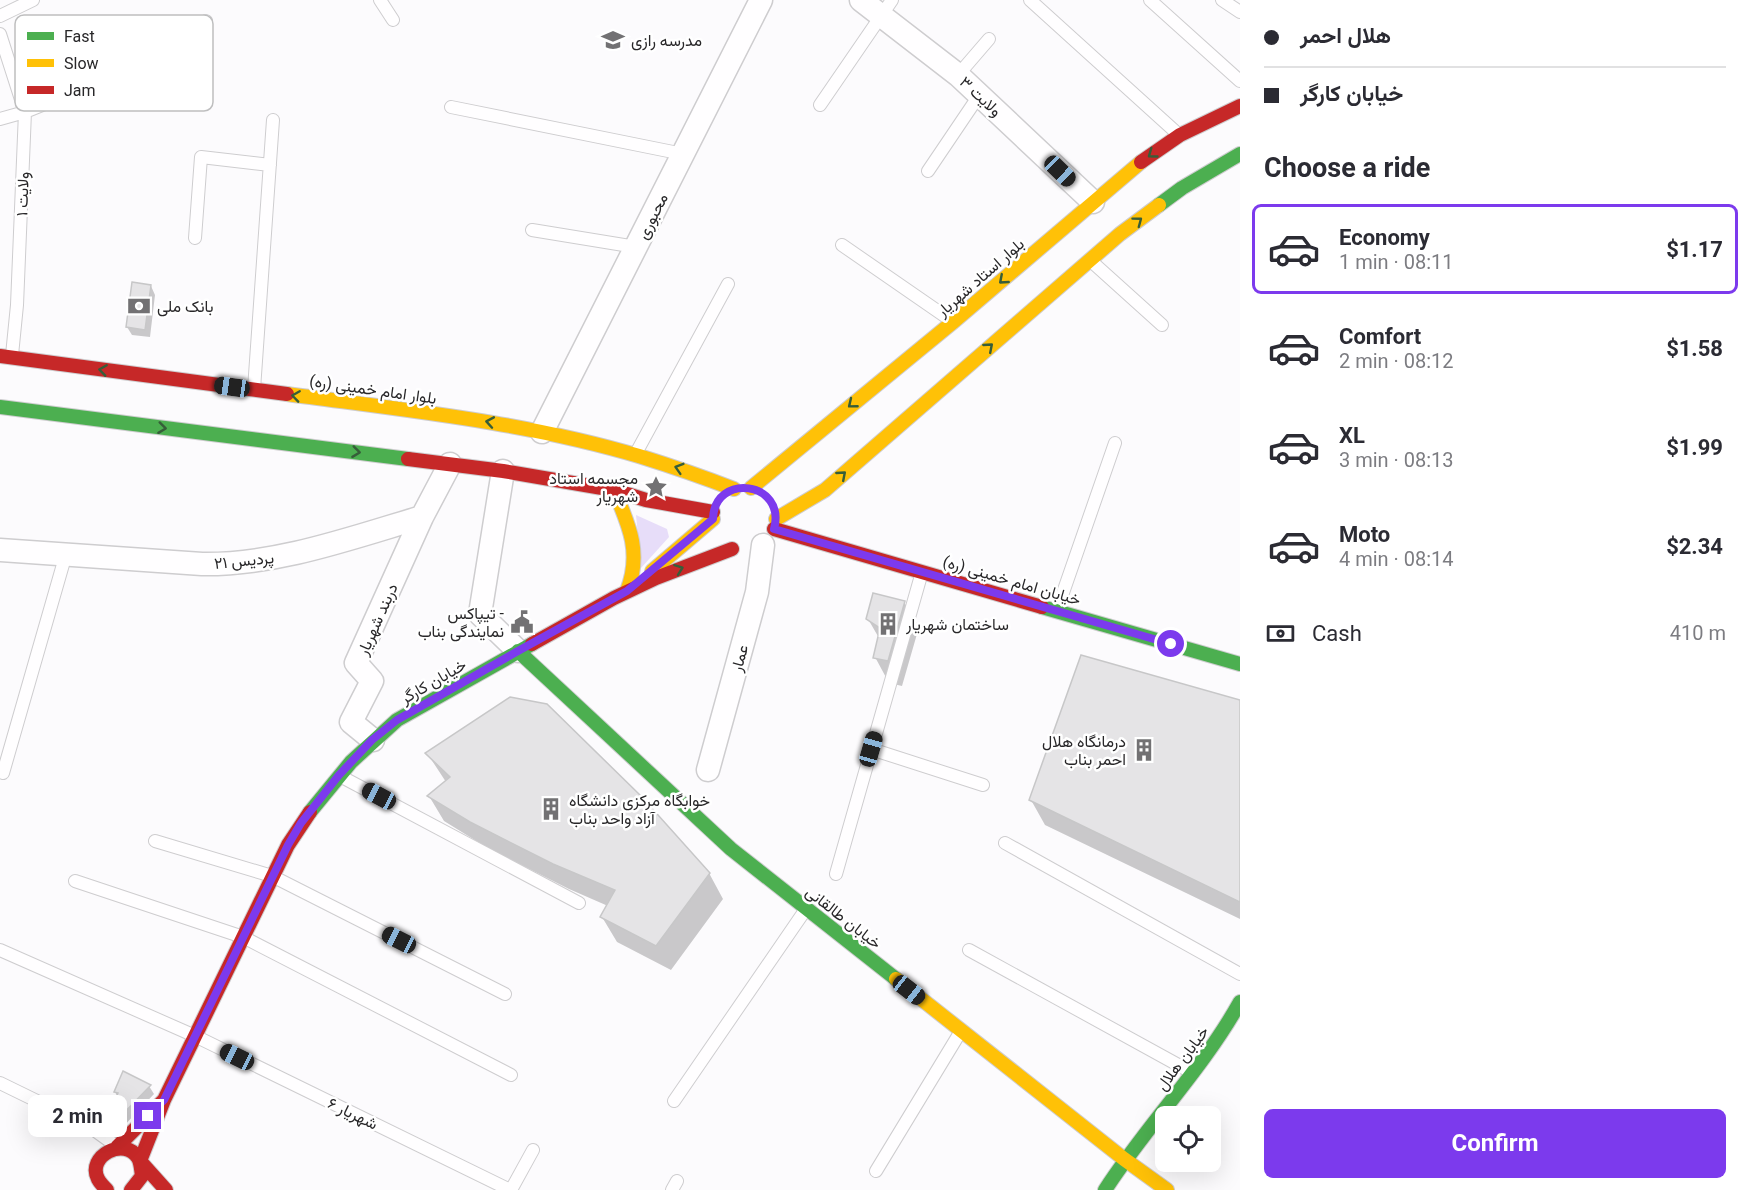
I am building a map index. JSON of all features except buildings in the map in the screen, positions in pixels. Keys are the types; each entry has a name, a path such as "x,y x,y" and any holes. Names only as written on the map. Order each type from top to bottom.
{"main road":[{"name":"بلوار استاد شهریار","path":"734,489 757,490 953,322 1096,206 1129,171 1180,135 1240,106"},
{"path":"627,591 732,549 747,552 825,490 1090,260 1116,230 1240,154"},
{"name":"بلوار امام خمینی (ره)","path":"6,357 459,417 542,432 635,454 692,472 734,489"},
{"path":"0,407 503,471 614,490 716,526 732,549"},
{"path":"627,591 716,526 721,497 734,489"},
{"path":"614,490 630,525 634,540 634,569 627,591"},
{"path":"821,512 825,490"},
{"path":"771,531 773,505"},
{"name":"خیابان امام خمینی (ره)","path":"771,531 838,547 1240,664"},
{"path":"826,533 838,547"},
{"name":"خیابان کارگر","path":"131,1190 142,1176 140,1161 164,1100 272,876 301,823 339,775 372,740 397,720 627,591"},
{"name":"خیابان طالقانی","path":"518,651 731,849 1124,1159 1167,1190"},
{"name":"خیابان هلال","path":"1105,1190 1124,1159 1193,1074 1240,1002"},
{"name":"خیابان کارگر","path":"97,1165 104,1153 117,1147 164,1100"},
{"path":"117,1147 131,1150 166,1190"},
{"path":"81,1182 97,1165"},
{"path":"97,1165 97,1178 107,1190"}],"street":[{"name":"محبوری","path":"542,432 761,0"},
{"name":"ولایت ۳","path":"861,0 886,7 1096,206"},
{"path":"422,517 450,464"},
{"path":"503,471 480,614 518,651"},
{"name":"پردیس ۲۱","path":"0,550 231,564 280,557 422,517"},
{"name":"دربند شهریار","path":"372,740 351,722 372,681 356,663 422,517"},
{"name":"عمار","path":"708,770 757,592 771,531"}],"lane":[{"path":"0,16 33,0"},
{"path":"380,0 393,20"},
{"path":"1030,0 1180,135"},
{"path":"1150,0 1240,81"},
{"path":"1222,0 1240,12"},
{"path":"820,105 886,7"},
{"name":"ولایت ۱","path":"0,34 15,81"},
{"path":"958,75 989,39"},
{"path":"928,171 980,94"},
{"path":"451,107 683,154"},
{"path":"0,118 25,112"},
{"name":"ولایت ۱","path":"6,357 17,305 25,112"},
{"path":"254,390 273,120"},
{"path":"195,238 201,157 270,165"},
{"path":"532,230 636,247"},
{"path":"842,246 953,322"},
{"path":"1090,260 1162,325"},
{"path":"635,454 728,284"},
{"path":"1056,611 1115,443"},
{"path":"3,773 66,554"},
{"path":"836,874 922,571"},
{"path":"871,749 982,785"},
{"path":"339,775 579,903"},
{"path":"155,841 272,876 505,994"},
{"path":"1005,843 1240,974"},
{"path":"75,881 243,937 511,1076"},
{"path":"674,1101 806,908"},
{"name":"شهریار ۶","path":"0,950 195,1036 511,1190 533,1150"},
{"path":"969,950 1193,1074"},
{"path":"876,1171 961,1031"},
{"path":"0,1083 90,1127 117,1147"}],"shaded area":[{"path":"636,515 667,529 669,537 641,568"}],"traffic: fast":[{"path":"1159,205 1182,188 1240,154"},
{"path":"0,407 408,459"},
{"path":"1042,607 1240,664"},
{"path":"310,812 351,762 397,720 532,644"},
{"path":"518,651 731,849 896,979"},
{"path":"1105,1190 1209,1051 1240,1002"}],"traffic: slow":[{"path":"751,488 953,322 1141,162"},
{"path":"776,519 825,490 1120,234 1159,205"},
{"path":"287,394 464,418 552,434 639,456 734,489"},
{"path":"614,490 632,539 633,564 627,591"},
{"path":"652,571 713,519"},
{"path":"896,979 1124,1159 1167,1190"}],"traffic: jam":[{"path":"1141,162 1180,135 1240,106"},
{"path":"0,356 287,394"},
{"path":"408,459 503,471 614,490 646,500 713,512"},
{"path":"774,529 1042,607"},
{"path":"532,644 614,598 656,578 732,549"},
{"path":"164,1100 288,845 310,812"},
{"path":"117,1147 164,1100 140,1161 166,1190"},
{"path":"107,1190 98,1179 97,1163 102,1156 116,1149 125,1149 138,1158 142,1176 131,1190"}],"place":[{"name":"مدرسه رازی","path":"613,40"},
{"name":"بانک ملی","path":"139,306"},
{"name":"مجسمه استاد شهریار","path":"656,487"},
{"name":"تیپاکس - نمایندگی بناب","path":"522,622"},
{"name":"ساختمان شهریار","path":"888,624"},
{"name":"درمانگاه هلال احمر بناب","path":"1144,750"},
{"name":"خوابگاه مرکزی دانشگاه آزاد واحد بناب","path":"551,809"}],"route":[{"path":"148,1116 164,1100 288,845 301,823 339,775 372,740 397,720 627,591 713,519 713,511 721,497 734,489 749,487 764,493 773,505 777,520 774,529 1171,644"}]}
